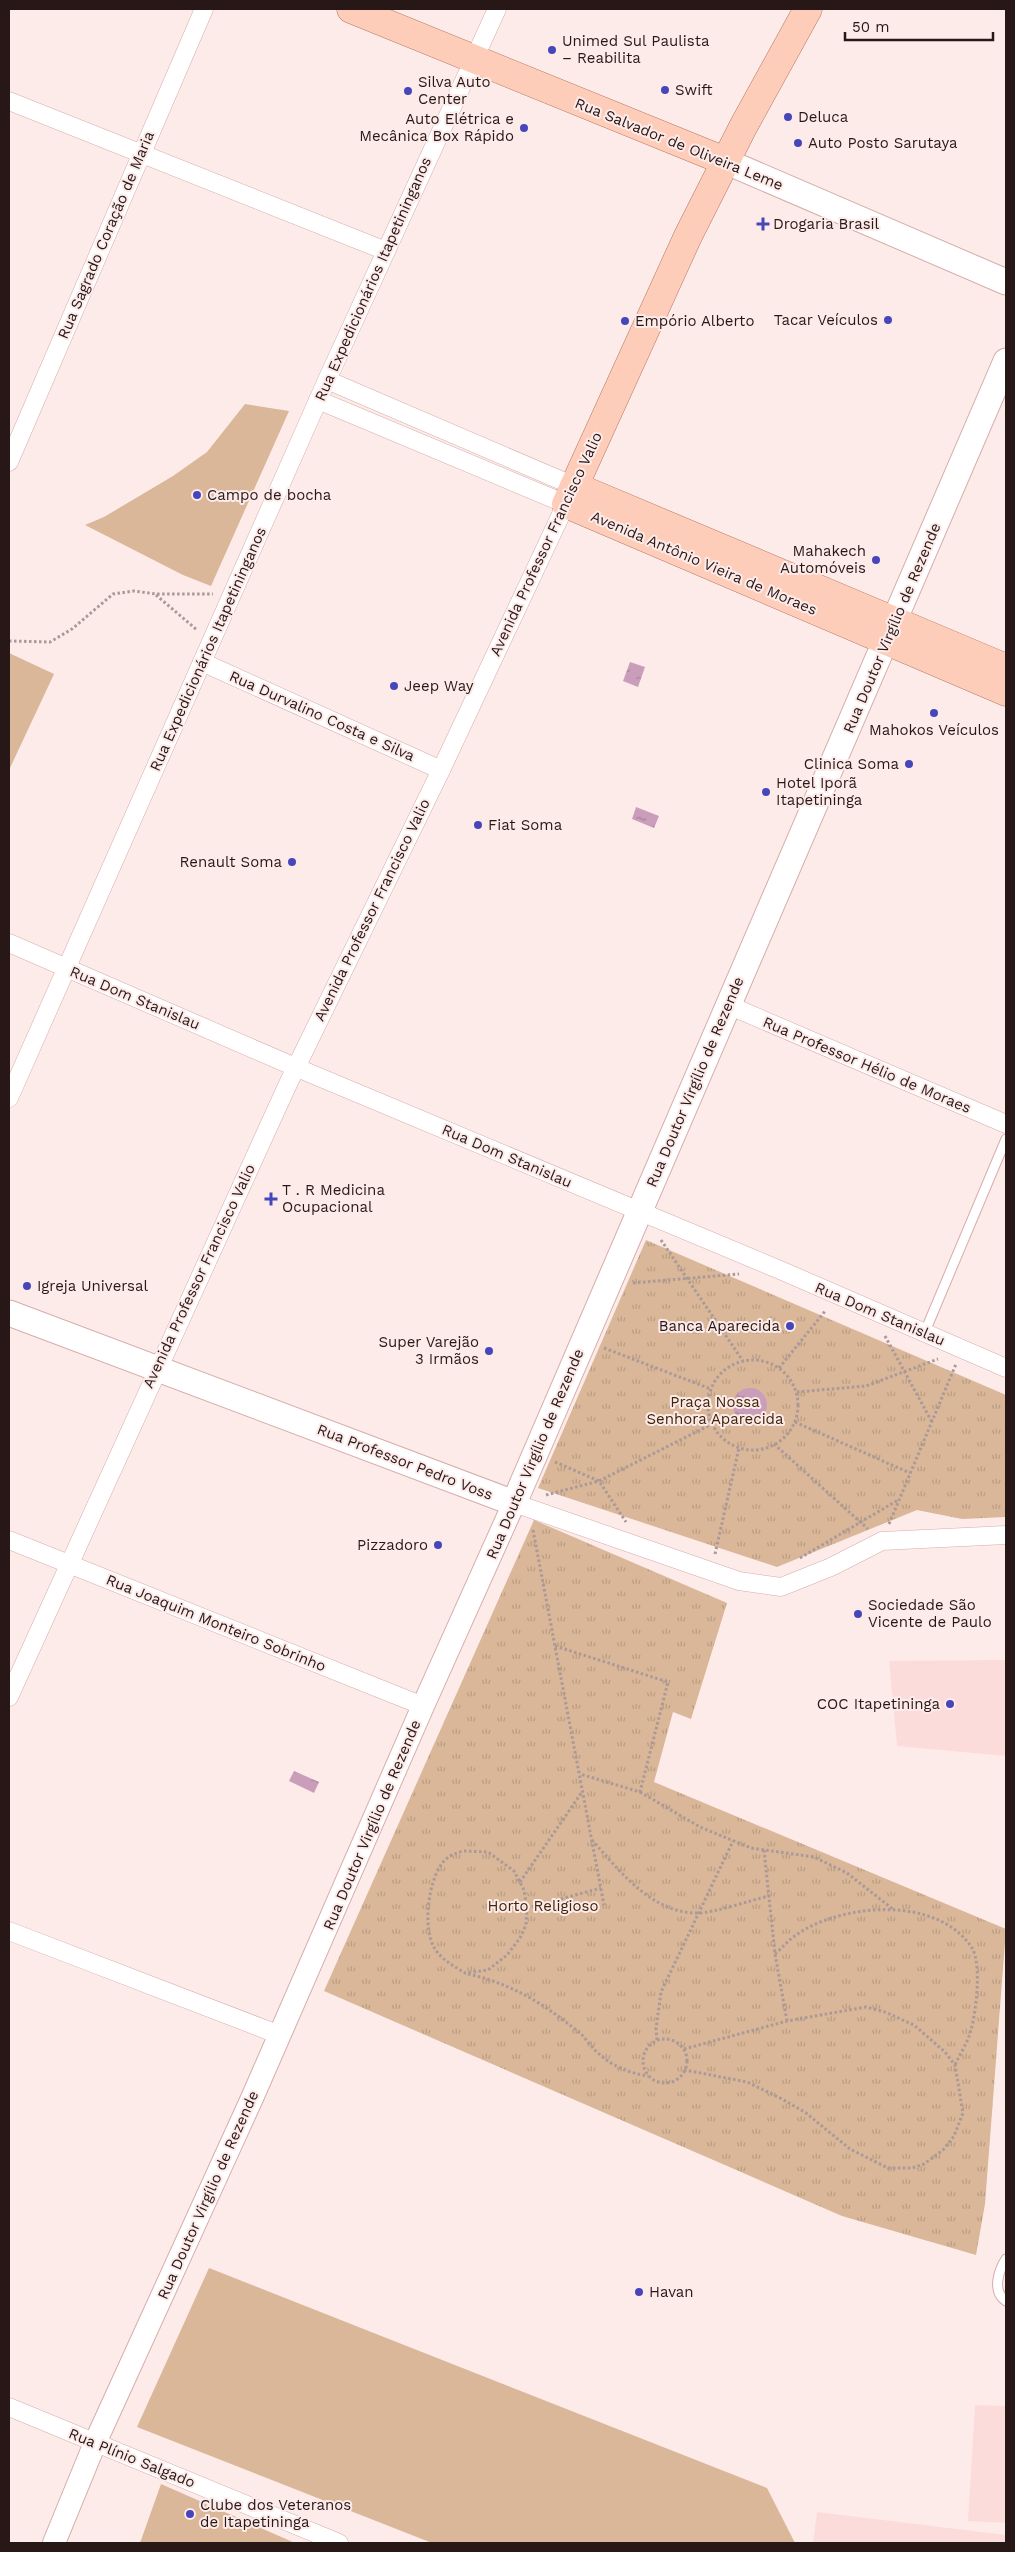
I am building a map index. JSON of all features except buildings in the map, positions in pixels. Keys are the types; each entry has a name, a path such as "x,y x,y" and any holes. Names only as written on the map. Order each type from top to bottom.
{"main road":[{"name":"Avenida Professor Francisco Valio","path":"743,126 788,9"},
{"name":"Avenida Professor Francisco Valio","path":"570,495 688,236 743,126 808,9"},
{"name":"Rua Salvador de Oliveira Leme","path":"363,11 473,60 725,161 1006,282"},
{"name":"Rua Doutor Virgílio de Rezende","path":"522,1506 534,1453 891,631 1006,361"},
{"name":"Avenida Antônio Vieira de Moraes","path":"570,495 891,631 1006,668"},
{"name":"Avenida Antônio Vieira de Moraes","path":"891,631 1006,692"},
{"name":"Rua Professor Pedro Voss","path":"9,1313 522,1506"}],"street":[{"name":"Rua Sagrado Coração de Maria","path":"9,462 204,9"},
{"name":"Rua Expedicionários Itapetininganos","path":"9,1098 318,400 496,9"},
{"path":"9,101 386,251"},
{"name":"Avenida Antônio Vieira de Moraes","path":"327,380 570,495"},
{"name":"Avenida Antônio Vieira de Moraes","path":"318,400 570,495"},
{"name":"Avenida Professor Francisco Valio","path":"9,1697 295,1067 441,770 570,495"},
{"name":"Rua Durvalino Costa e Silva","path":"202,662 441,770"},
{"name":"Rua Dom Stanislau","path":"9,943 295,1067 639,1211 1006,1368"},
{"name":"Rua Professor Hélio de Moraes","path":"728,1006 1006,1124"},
{"name":"Rua Professor Pedro Voss","path":"522,1506 739,1581 781,1587 831,1567 882,1541 1006,1535"},
{"name":"Rua Doutor Virgílio de Rezende","path":"54,2543 95,2443 280,2035 422,1706 522,1506"},
{"name":"Rua Joaquim Monteiro Sobrinho","path":"9,1540 422,1706"},
{"path":"9,1931 280,2035"},
{"name":"Rua Plínio Salgado","path":"9,2407 339,2543"}],"lane":[{"path":"924,1334 1006,1139"},
{"path":"1006,2259 1002,2266 997,2290 1006,2301"}],"path":[{"path":"9,641 50,642 72,629 113,594 134,591 156,594 232,594"},
{"path":"156,594 211,642"},
{"path":"639,1211 689,1278 743,1360"},
{"path":"608,1285 744,1274"},
{"path":"779,1368 838,1296"},
{"path":"872,1311 932,1422"},
{"path":"584,1340 711,1389"},
{"path":"797,1392 866,1386 962,1350"},
{"path":"774,1444 882,1541 962,1350"},
{"path":"755,1359 779,1368 790,1378 797,1392 798,1407 795,1422 787,1435 774,1444 757,1450 739,1448 728,1442 712,1424 708,1412 711,1389 723,1371 743,1360 755,1359"},
{"path":"795,1422 910,1473"},
{"path":"604,1905 555,1646 522,1506 600,1481 712,1424"},
{"path":"712,1571 739,1448"},
{"path":"534,1453 600,1481 642,1547"},
{"path":"797,1560 899,1500"},
{"path":"555,1646 668,1682 640,1792"},
{"path":"579,1774 640,1792 700,1827 751,1848 814,1857 847,1872 894,1910"},
{"path":"520,1882 583,1791"},
{"path":"592,1839 644,1894 673,1908 697,1913 769,1896"},
{"path":"657,2040 656,2029 661,1992 697,1913 733,1841"},
{"path":"764,1850 775,1954 787,2021"},
{"path":"465,1973 488,1970 507,1955 520,1938 526,1925 527,1908 524,1890 514,1870 488,1852 464,1851 452,1855 443,1862 436,1875 428,1900 428,1925 434,1948 448,1962 465,1973 496,1980 544,2006 583,2036 596,2051 614,2065 630,2073 648,2076 661,2083 668,2083 681,2077 685,2070 687,2063 684,2049 672,2040 657,2040 650,2044 643,2056 642,2064 648,2076"},
{"path":"527,1908 601,1888"},
{"path":"685,2070 747,2082 782,2098 806,2113 850,2149 888,2168 912,2168 924,2164 943,2150 954,2136 962,2114 955,2065 971,2031 978,1975 972,1949 957,1933 938,1920 918,1913 894,1910 845,1914 792,1938 775,1954"},
{"path":"684,2049 787,2021 866,2007 914,2025 929,2036 955,2065"}],"shaded area":[{"name":"COC Itapetininga","path":"1006,1660 1006,1756 897,1746 889,1661"},
{"path":"975,2405 1006,2406 1006,2523 968,2521"},
{"path":"817,2512 1006,2535 1006,2543 813,2543"}],"green space":[{"name":"Campo de bocha","path":"245,404 289,411 211,586 183,575 85,525 104,517 173,476 207,452"},
{"path":"9,653 54,674 9,770"},
{"name":"Praça Nossa Senhora Aparecida","path":"646,1240 1006,1395 1006,1517 962,1519 917,1510 777,1567 538,1488"},
{"name":"Horto Religioso","path":"534,1520 727,1603 691,1719 673,1712 654,1782 1006,1929 985,2204 976,2255 842,2216 324,1991"},
{"path":"209,2268 767,2488 795,2543 432,2543 137,2427"},
{"name":"Clube dos Veteranos de Itapetininga","path":"161,2484 295,2543 140,2543"}],"water":[{"path":"630,662 645,667 638,687 623,681"},
{"path":"636,807 659,816 654,828 632,819"},
{"path":"750,1388 757,1389 762,1393 766,1398 766,1412 762,1417 757,1421 750,1422 743,1421 738,1417 734,1412 733,1405 734,1398 738,1393 743,1389"},
{"path":"294,1771 319,1782 314,1793 289,1781"}],"place":[{"name":"Unimed Sul Paulista – Reabilita","path":"552,50"},
{"name":"Swift","path":"665,90"},
{"name":"Silva Auto Center","path":"408,91"},
{"name":"Deluca","path":"788,117"},
{"name":"Auto Elétrica e Mecânica Box Rápido","path":"524,128"},
{"name":"Auto Posto Sarutaya","path":"798,143"},
{"name":"Drogaria Brasil","path":"763,224"},
{"name":"Tacar Veículos","path":"888,320"},
{"name":"Empório Alberto","path":"625,321"},
{"name":"Campo de bocha","path":"197,495"},
{"name":"Mahakech Automóveis","path":"876,560"},
{"name":"Jeep Way","path":"394,686"},
{"name":"Mahokos Veículos","path":"934,713"},
{"name":"Clinica Soma","path":"909,764"},
{"name":"Hotel Iporã Itapetininga","path":"766,792"},
{"name":"Fiat Soma","path":"478,825"},
{"name":"Renault Soma","path":"292,862"},
{"name":"T . R Medicina Ocupacional","path":"271,1199"},
{"name":"Igreja Universal","path":"27,1286"},
{"name":"Banca Aparecida","path":"790,1326"},
{"name":"Super Varejão 3 Irmãos","path":"489,1351"},
{"name":"Pizzadoro","path":"438,1545"},
{"name":"Sociedade São Vicente de Paulo","path":"858,1614"},
{"name":"COC Itapetininga","path":"950,1704"},
{"name":"Havan","path":"639,2292"},
{"name":"Clube dos Veteranos de Itapetininga","path":"190,2514"}]}
